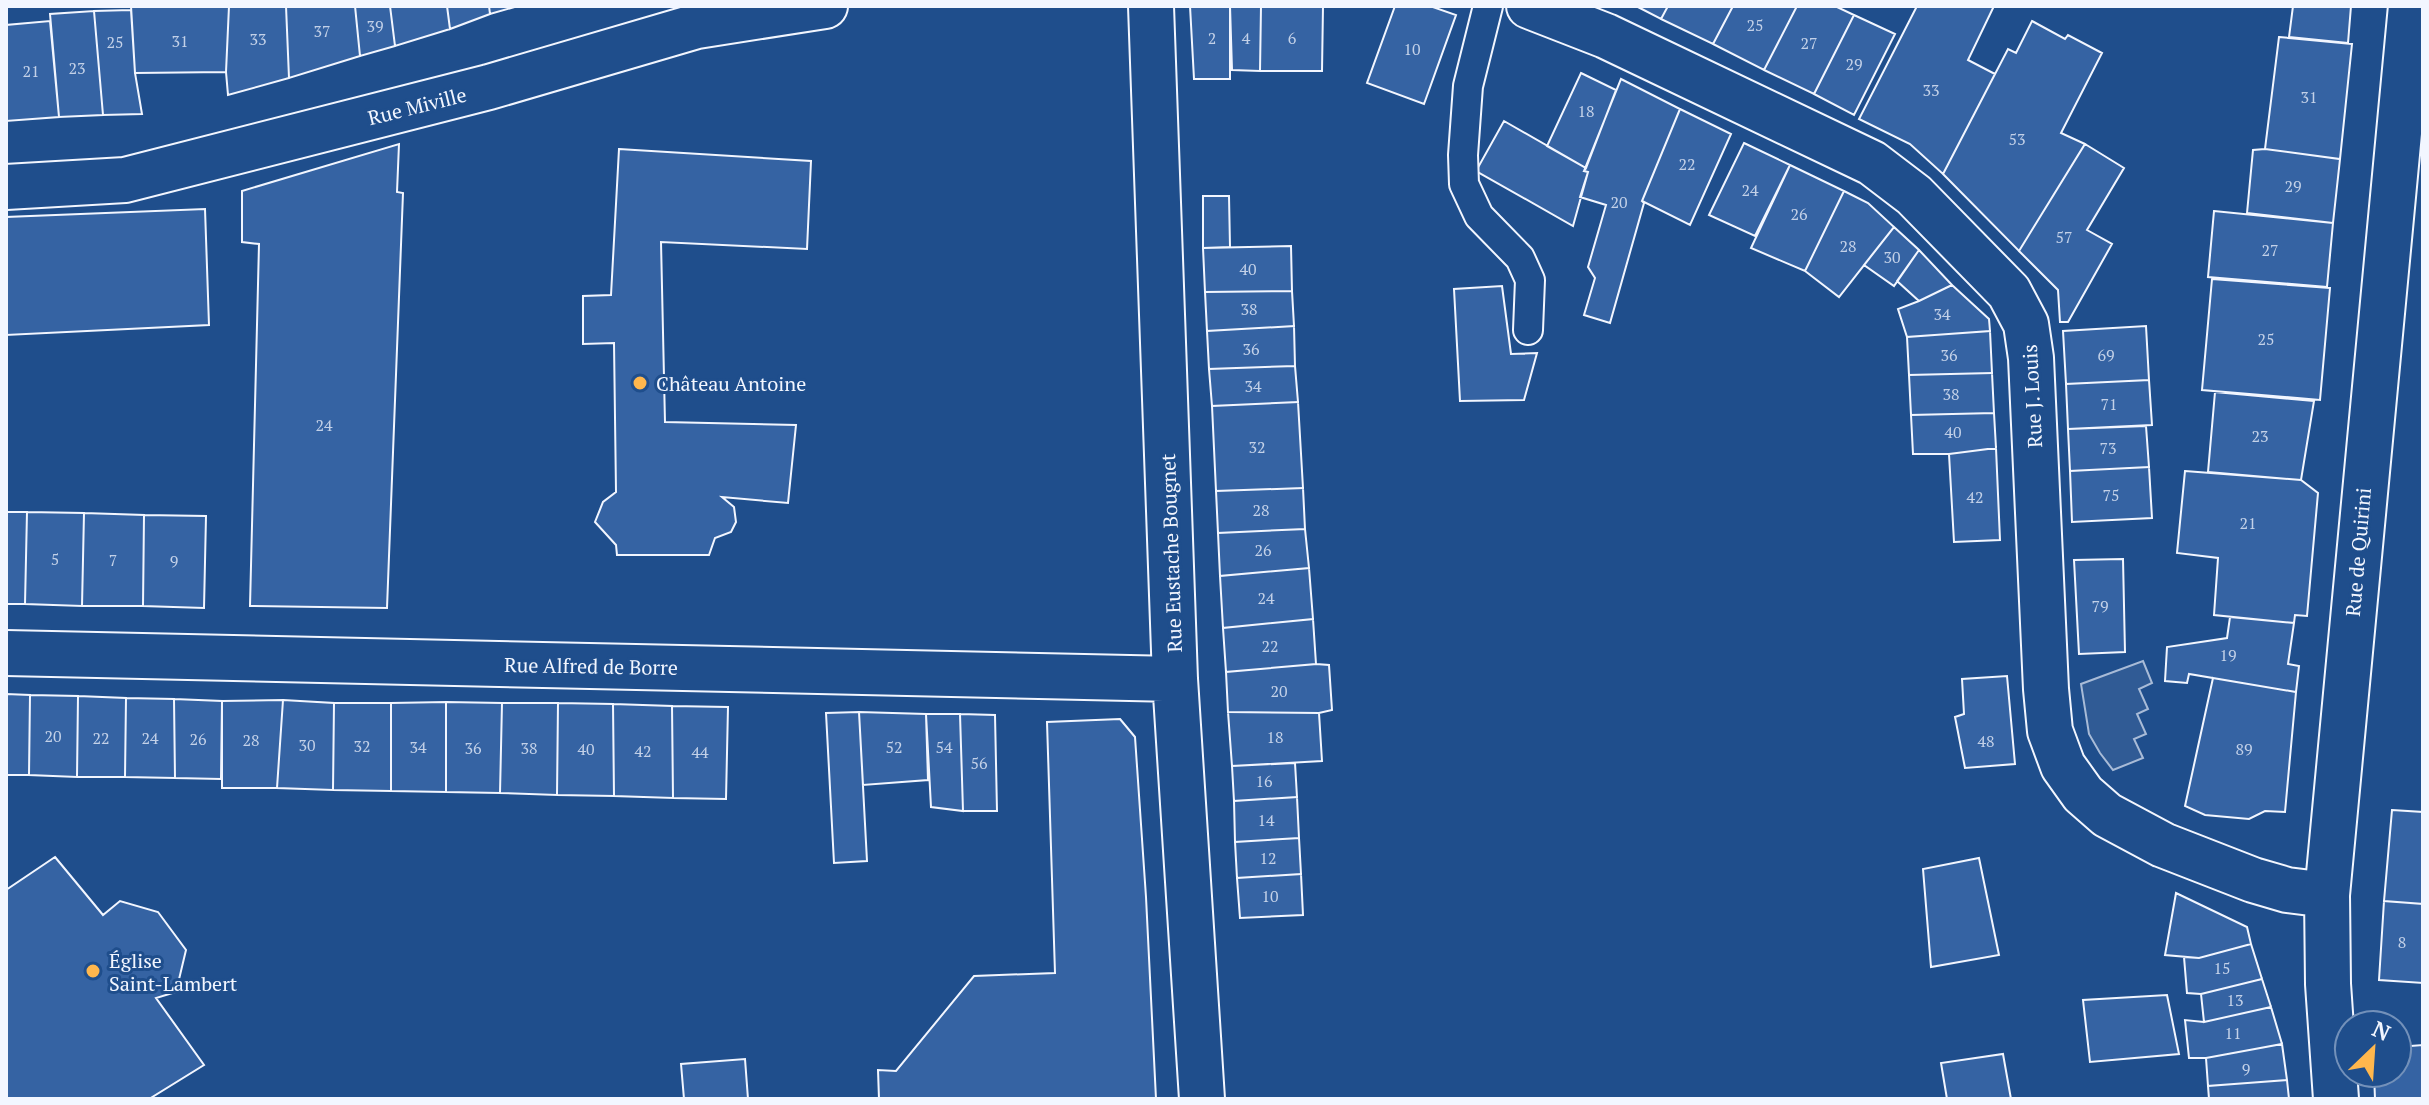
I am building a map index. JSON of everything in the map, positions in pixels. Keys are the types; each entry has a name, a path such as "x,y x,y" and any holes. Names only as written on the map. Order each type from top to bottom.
{"street":[{"name":"Rue Miville","path":"6,187 125,180 489,87 697,26 825,6"},
{"name":"Rue Eustache Bougnet","path":"1151,6 1175,679 1202,1099"},
{"name":"Rue J. Louis","path":"1529,6 1606,36 1872,163 1914,195 2009,292 2026,324 2031,358 2046,689 2050,731 2063,766 2083,794 2107,815 2163,845 2253,880 2287,890 2327,895"},
{"name":"Rue de Quirini","path":"2336,1099 2328,984 2327,895 2411,6"},
{"name":"Rue Alfred de Borre","path":"6,653 1175,679"}],"lane":[{"path":"1488,6 1468,86 1464,184 1479,216 1520,258 1530,280 1528,330"}],"shaded area":[{"path":"2143,661 2152,683 2139,689 2148,709 2137,714 2146,734 2134,739 2143,758 2113,770 2089,734 2081,684"}],"building":[{"path":"131,6 229,6 226,72 135,73"},
{"path":"229,6 286,6 289,78 228,95"},
{"path":"286,6 355,6 360,56 289,78"},
{"path":"355,6 390,6 395,46 360,56"},
{"path":"390,6 447,6 450,29 395,46"},
{"path":"447,6 489,6 490,14 450,29"},
{"path":"489,6 518,6 490,14"},
{"path":"1190,6 1230,6 1230,79 1194,79"},
{"path":"1230,6 1261,6 1260,71 1232,70"},
{"path":"1261,6 1323,6 1322,71 1260,71"},
{"path":"1395,6 1430,6 1456,15 1424,104 1367,83"},
{"path":"1636,6 1668,6 1661,19"},
{"path":"1668,6 1733,6 1713,44 1661,19"},
{"path":"1733,6 1797,6 1764,70 1713,44"},
{"path":"1797,6 1835,6 1854,15 1814,94 1764,70"},
{"path":"1917,6 1994,6 1968,60 1995,74 1943,174 1910,144 1859,119"},
{"path":"2293,6 2351,6 2348,43 2289,37"},
{"path":"131,10 135,73 142,114 103,115 94,11"},
{"path":"94,11 103,115 59,117 50,14"},
{"path":"1854,15 1895,34 1854,115 1814,94"},
{"path":"50,21 59,117 6,121 6,25"},
{"path":"2032,21 2065,39 2068,35 2102,53 2061,133 2085,144 2019,251 1943,174 2008,49 2016,53"},
{"path":"2279,37 2352,44 2340,159 2265,149"},
{"path":"1581,73 1616,90 1586,168 1547,146"},
{"path":"1621,79 1680,109 1642,201 1644,203 1610,323 1584,315 1595,278 1588,267 1606,205 1580,197 1588,172 1584,171"},
{"path":"1680,109 1731,134 1690,225 1642,201"},
{"path":"1504,121 1586,168 1584,171 1588,172 1573,226 1476,171"},
{"path":"1744,143 1790,165 1755,236 1709,215"},
{"path":"399,144 397,192 403,193 387,608 250,606 259,244 242,242 242,191"},
{"path":"2085,144 2124,168 2087,230 2112,244 2068,322 2060,322 2058,290 2019,251"},
{"name":"Château Antoine","path":"619,149 811,161 807,249 661,242 665,422 796,425 788,503 722,497 734,507 736,522 731,532 715,538 709,555 617,555 616,545 595,522 603,502 616,492 614,343 583,344 583,296 611,295"},
{"path":"2253,150 2340,159 2333,223 2247,213"},
{"path":"1790,165 1844,191 1805,271 1751,248"},
{"path":"1844,191 1868,203 1894,227 1839,297 1805,271"},
{"path":"1203,196 1229,196 1230,247 1203,248"},
{"path":"205,209 209,325 6,335 6,217"},
{"path":"2214,211 2333,223 2327,287 2208,277"},
{"path":"1894,227 1919,250 1894,286 1864,265"},
{"path":"1291,246 1292,291 1205,292 1203,248"},
{"path":"1919,250 1952,285 1919,301 1897,281"},
{"path":"2212,279 2330,288 2320,400 2202,390"},
{"path":"1952,285 1989,319 1990,331 1907,337 1898,309"},
{"path":"1502,286 1511,354 1537,353 1524,400 1460,401 1454,289"},
{"path":"1292,291 1294,326 1207,331 1205,292"},
{"path":"1294,326 1295,366 1209,369 1207,331"},
{"path":"2146,326 2149,380 2066,384 2063,331"},
{"path":"1990,331 1992,373 1909,375 1907,337"},
{"path":"1295,366 1298,402 1212,406 1209,369"},
{"path":"1992,373 1994,413 1911,415 1909,375"},
{"path":"2149,380 2152,425 2068,429 2066,384"},
{"path":"2215,392 2314,401 2301,480 2208,472"},
{"path":"1298,402 1303,488 1216,491 1212,406"},
{"path":"1994,413 1996,448 1949,454 1913,454 1911,415"},
{"path":"2146,426 2149,467 2070,471 2068,429"},
{"path":"1996,448 2000,540 1954,542 1949,454"},
{"path":"2149,467 2152,518 2072,522 2070,471"},
{"path":"2185,471 2301,480 2318,493 2307,616 2295,615 2294,623 2214,615 2218,558 2177,553"},
{"path":"1303,488 1305,529 1218,533 1216,491"},
{"path":"6,512 27,512 25,604 6,604"},
{"path":"27,512 84,513 82,606 25,604"},
{"path":"84,513 144,515 143,606 82,606"},
{"path":"144,515 206,516 204,608 143,606"},
{"path":"1305,529 1309,568 1220,576 1218,533"},
{"path":"2123,559 2125,652 2079,654 2074,560"},
{"path":"1309,568 1313,619 1223,628 1220,576"},
{"path":"2230,617 2294,623 2288,664 2299,666 2296,692 2189,674 2187,683 2165,681 2167,647 2227,638"},
{"path":"1313,619 1316,664 1226,672 1223,628"},
{"path":"1329,665 1332,710 1319,713 1228,712 1226,672"},
{"path":"2007,676 2015,764 1965,768 1955,717 1964,714 1962,679"},
{"path":"2213,678 2296,692 2285,812 2265,811 2249,819 2205,815 2185,806"},
{"path":"6,694 30,695 29,775 6,775"},
{"path":"30,695 78,696 77,777 29,775"},
{"path":"78,696 126,698 125,777 77,777"},
{"path":"126,698 174,699 175,778 125,777"},
{"path":"174,699 222,701 221,779 175,778"},
{"path":"283,700 334,703 333,790 277,788"},
{"path":"283,700 277,788 222,788 222,701"},
{"path":"446,702 502,703 500,793 446,792"},
{"path":"446,702 446,792 391,791 391,703"},
{"path":"334,703 391,703 391,791 333,790"},
{"path":"502,703 558,703 557,795 500,793"},
{"path":"558,703 613,704 614,796 557,795"},
{"path":"613,704 672,706 673,798 614,796"},
{"path":"672,706 728,707 726,799 673,798"},
{"path":"859,712 926,714 928,780 863,785"},
{"path":"859,712 867,861 834,863 826,713"},
{"path":"1228,712 1319,713 1322,761 1232,766"},
{"path":"926,714 960,714 963,811 931,807"},
{"path":"960,714 995,715 997,811 963,811"},
{"path":"1120,719 1135,737 1156,1099 879,1099 878,1070 896,1071 974,976 1055,973 1047,722"},
{"path":"1295,763 1297,797 1234,801 1232,766"},
{"path":"1297,797 1299,838 1235,842 1234,801"},
{"path":"2392,810 2423,812 2423,904 2384,901"},
{"path":"1299,838 1301,874 1237,878 1235,842"},
{"name":"Église Saint-Lambert","path":"55,857 103,915 120,901 158,912 186,950 176,992 156,998 204,1065 149,1099 6,1099 6,890"},
{"path":"1979,858 1999,955 1931,967 1923,869"},
{"path":"1301,874 1303,915 1240,918 1237,878"},
{"path":"2176,893 2247,927 2251,944 2199,958 2165,955"},
{"path":"2384,901 2423,904 2423,983 2379,980"},
{"path":"2251,944 2262,979 2201,994 2187,993 2184,957 2199,958"},
{"path":"2262,979 2271,1007 2204,1022 2201,994"},
{"path":"2167,995 2179,1054 2090,1062 2083,1000"},
{"path":"2271,1007 2282,1044 2206,1058 2189,1058 2185,1020 2204,1022"},
{"path":"2282,1044 2287,1080 2208,1086 2206,1058"},
{"path":"2423,1045 2423,1099 2375,1099 2375,1089 2413,1089 2413,1046"},
{"path":"2003,1054 2011,1099 1947,1099 1941,1063"},
{"path":"745,1059 748,1099 684,1099 681,1064"},
{"path":"2287,1080 2289,1099 2209,1099 2208,1086"}],"place":[{"name":"Château Antoine","path":"640,383"},
{"name":"Église Saint-Lambert","path":"93,971"}]}
